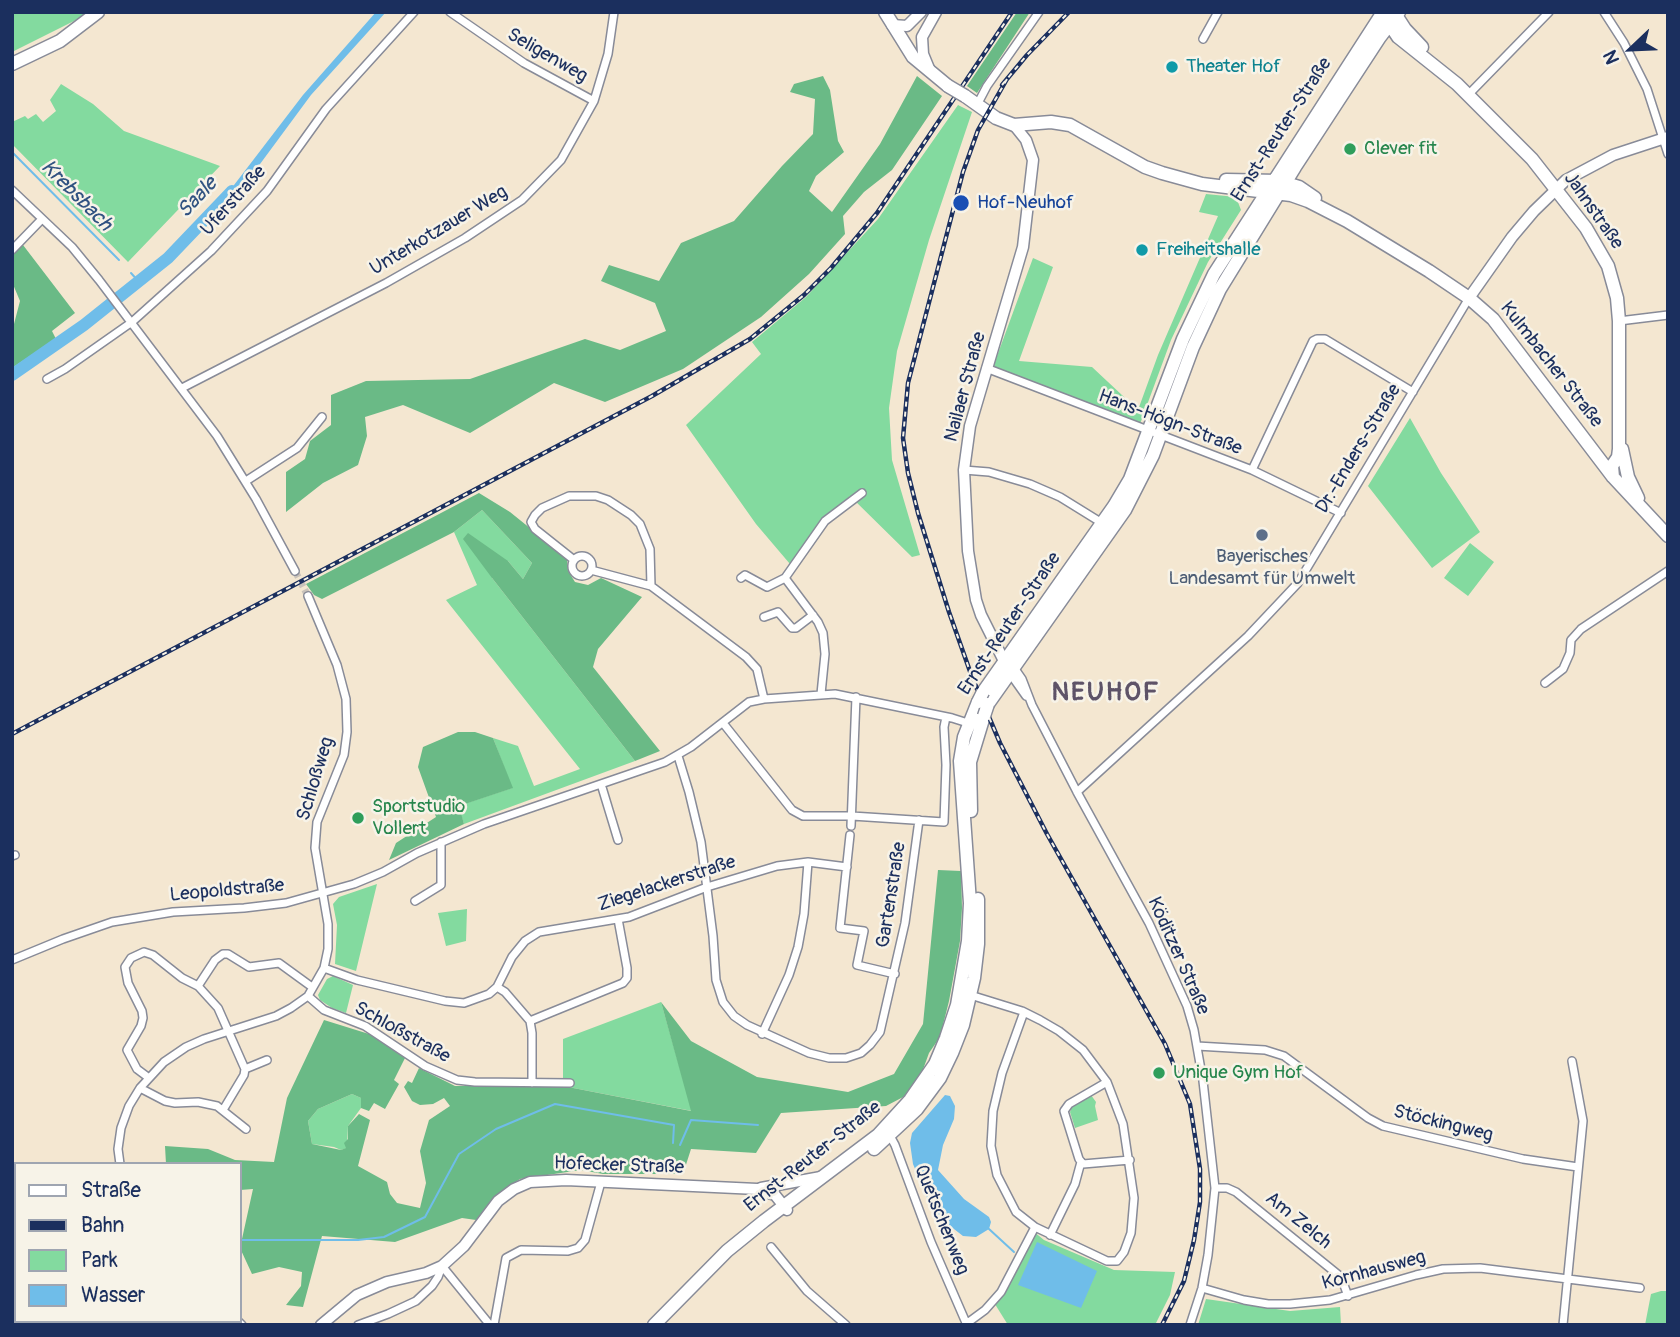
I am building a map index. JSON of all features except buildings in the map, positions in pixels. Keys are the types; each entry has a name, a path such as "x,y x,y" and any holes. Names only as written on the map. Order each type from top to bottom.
{"main road":[{"path":"12,64 60,41 99,12"},
{"path":"885,12 907,49 932,74 996,118 1014,125"},
{"path":"892,25 907,26 921,12"},
{"path":"932,74 925,63 922,46 926,28 936,12"},
{"name":"Jahnstraße","path":"1390,15 1400,38 1457,84 1532,159 1586,228 1608,266 1617,298 1619,321 1619,449 1618,457 1612,466 1613,477"},
{"name":"Ernst-Reuter-Straße","path":"654,1325 715,1261 887,1133 935,1064 965,993 970,904 960,761 980,711 1129,479 1154,434 1212,303 1275,187 1390,15"},
{"name":"Kulmbacher Straße","path":"1014,125 1051,122 1066,124 1098,139 1145,167 1209,185 1275,187 1347,221 1483,309 1502,330 1613,477 1668,536"},
{"name":"Nailaer Straße","path":"1009,666 981,615 976,600 968,551 964,470 968,434 1018,270 1034,169 1028,144 1014,125"},
{"name":"Dr.-Enders-Straße","path":"1469,298 1512,237 1556,189 1600,160 1665,137"},
{"path":"1619,414 1628,477 1645,513"},
{"name":"Ernst-Reuter-Straße","path":"1009,666 1125,510 1139,486 1154,434"},
{"name":"Ernst-Reuter-Straße","path":"785,1208 824,1176 887,1133"},
{"name":"Hofecker Straße","path":"321,1325 357,1295 387,1282 426,1273 442,1266 464,1246 498,1201 514,1189 530,1182 601,1182 757,1189 824,1176"},
{"name":"Hofecker Straße","path":"757,1189 775,1195 785,1208"}],"street":[{"name":"Uferstraße","path":"47,379 132,322 211,251 267,191 326,109 414,12"},
{"name":"Seligenweg","path":"450,12 532,68 594,101"},
{"name":"Unterkotzauer Weg","path":"181,388 386,283 465,238 522,200 561,160 594,101 608,54 614,12"},
{"path":"977,105 987,86 1039,12"},
{"path":"1203,39 1218,12"},
{"path":"1468,95 1549,12"},
{"path":"1604,12 1647,89 1665,137 1668,154"},
{"path":"12,190 72,247 217,436 246,481 295,571"},
{"path":"12,250 42,219"},
{"name":"Dr.-Enders-Straße","path":"1077,793 1248,636 1298,583 1469,298"},
{"path":"1619,321 1668,315"},
{"path":"1252,470 1313,341 1317,339 1325,339 1413,392"},
{"name":"Hans-Högn-Straße","path":"986,368 1252,470 1341,513"},
{"path":"246,481 297,448 322,417"},
{"path":"964,470 989,472 1030,484 1060,497 1102,523"},
{"path":"741,578 745,575 766,587 785,578 825,521 862,493"},
{"path":"574,560 535,529 531,522 542,508 569,496 596,496 608,500 640,524 650,549 651,586"},
{"path":"581,556 587,558 591,570 584,576 579,576 572,568 574,560 581,556"},
{"path":"591,570 651,586 747,657 757,669 764,699"},
{"path":"1545,683 1563,669 1572,640 1581,629 1668,571"},
{"path":"785,578 818,622 824,643 821,694"},
{"name":"Schloßweg","path":"308,596 337,665 346,699 347,732 344,755 317,822 315,848 328,924 328,948 324,968"},
{"path":"764,617 778,612 792,628 796,628 813,615"},
{"name":"Köditzer Straße","path":"1009,666 1149,923 1187,1006 1203,1081 1214,1188 1212,1228 1202,1288 1190,1325"},
{"name":"Leopoldstraße","path":"12,960 112,922 173,912 281,904 323,894 383,873 417,853 484,824 677,757 749,702 821,694 856,697 946,717 980,711"},
{"path":"847,867 852,816 856,697"},
{"path":"723,723 792,810 803,816 944,822 946,717"},
{"name":"Gartenstraße","path":"677,757 684,771 701,842 718,991 734,1016 762,1034 809,1053 829,1058 846,1058 861,1053 880,1032 905,923 919,820"},
{"path":"601,784 618,840"},
{"path":"415,901 441,885 441,842"},
{"path":"762,1034 789,975 798,947 804,914 808,862"},
{"name":"Ziegelackerstraße","path":"497,987 512,957 525,941 539,932 618,919 707,887 777,866 808,862 847,867"},
{"name":"Gartenstraße","path":"847,867 840,928 864,931 857,965 895,974"},
{"path":"530,1021 623,983 627,968 618,919"},
{"path":"149,1078 137,1069 128,1054 128,1045 141,1026 143,1018 125,974 127,962 144,952 153,955 182,978 198,986 218,1009 244,1069 244,1075 223,1110"},
{"path":"198,986 215,960 223,954 229,954 249,967 279,963 312,987"},
{"path":"120,1162 118,1149 121,1128 129,1106 140,1088 164,1062 186,1047 227,1030 276,1016 308,996 324,968 357,980 445,1001 464,1003 480,999 497,987 505,992 530,1021 532,1083"},
{"path":"965,993 1024,1012 1059,1031 1083,1051 1107,1083 1124,1124 1134,1210 1130,1233 1120,1259 1107,1261 1035,1227 1023,1218 1008,1200 997,1175 991,1146 993,1111 1002,1073 1024,1012"},
{"name":"Schloßstraße","path":"308,996 324,1010 365,1027 457,1080 570,1083"},
{"name":"Stöckingweg","path":"1197,1046 1265,1050 1284,1056 1368,1118 1383,1126 1523,1159 1578,1167"},
{"path":"244,1069 267,1060"},
{"path":"1563,1325 1583,1121 1572,1061"},
{"path":"1050,1235 1075,1184 1081,1162 1064,1111 1069,1104 1107,1083"},
{"path":"140,1088 165,1101 208,1103 223,1110 246,1129"},
{"name":"Quetschenweg","path":"887,1133 967,1324"},
{"path":"1081,1162 1088,1165 1130,1160"},
{"path":"492,1325 506,1258 521,1250 568,1251 578,1248 585,1240 601,1182"},
{"name":"Am Zelch","path":"1214,1188 1227,1188 1236,1192 1328,1266 1341,1277 1348,1296"},
{"path":"967,1324 985,1310 1001,1292 1035,1227"},
{"path":"771,1247 807,1291 846,1325"},
{"path":"358,1325 416,1301 432,1286 442,1266 492,1325"},
{"name":"Kornhausweg","path":"1202,1288 1268,1304 1310,1303 1348,1296 1443,1269 1480,1268 1640,1289"}],"green space":[{"path":"12,12 86,12 82,17 12,52"},
{"path":"1017,12 1030,12 977,93 967,86"},
{"path":"823,76 830,90 838,141 844,152 816,176 809,191 832,212 880,144 917,76 942,96 892,170 864,192 843,216 845,234 809,274 761,317 683,369 605,402 554,383 470,433 403,405 365,417 367,436 358,465 323,483 286,512 286,472 305,459 310,441 331,425 331,395 366,381 470,379 585,339 620,350 666,331 655,303 601,281 609,265 659,281 681,243 734,221 813,134 815,99 790,92 794,84"},
{"path":"61,84 93,104 124,131 220,166 128,262 12,144 12,122 25,116 28,119 36,114 43,122 56,111 50,100"},
{"path":"958,105 972,112 929,240 897,351 889,408 892,460 920,555 912,557 850,496 790,564 756,524 686,425 761,354 752,342 806,297 878,219"},
{"path":"1206,194 1236,197 1241,210 1208,262 1171,340 1140,424 993,367 1033,258 1053,267 1019,361 1092,367 1138,410 1158,355 1218,216 1199,212"},
{"path":"23,245 75,313 52,331 56,339 12,368 12,323 14,324 20,301 12,282 12,256"},
{"path":"1410,418 1441,473 1480,532 1432,568 1368,486"},
{"path":"479,493 510,512 567,558 568,571 575,582 588,585 601,578 642,597 598,649 593,667 660,751 635,761 463,539 468,533 508,561 523,579 532,563 482,510 454,532 322,599 314,595 306,584"},
{"path":"482,510 532,563 523,579 508,561 492,578 635,761 464,824 458,806 512,788 493,738 518,746 534,786 580,769 446,600 477,585 454,532"},
{"path":"1470,543 1494,562 1468,596 1444,578"},
{"path":"458,732 475,732 493,738 513,788 459,806 464,824 389,860 396,843 436,817 418,767 423,747"},
{"path":"938,870 961,871 960,941 949,1001 940,1037 929,1053 921,1075 907,1095 886,1106 781,1113 756,1153 691,1149 683,1174 603,1174 581,1170 520,1179 498,1194 476,1220 462,1218 395,1242 322,1236 303,1307 286,1305 301,1286 302,1272 279,1267 252,1274 242,1252 242,1239 253,1189 242,1190 242,1162 166,1162 165,1146 208,1149 235,1160 274,1162 287,1098 324,1020 369,1034 405,1058 394,1080 399,1084 385,1109 374,1103 369,1111 361,1108 361,1098 352,1094 318,1109 308,1121 312,1144 341,1150 346,1148 344,1143 348,1139 348,1126 359,1114 370,1120 358,1166 387,1182 390,1194 397,1203 420,1208 426,1183 420,1151 429,1120 450,1106 444,1098 433,1104 420,1105 412,1101 404,1087 408,1081 412,1083 419,1068 455,1086 563,1086 691,1111 661,1002 691,1041 757,1077 848,1092 894,1074 923,1024"},
{"path":"377,884 356,971 335,964 337,925 333,904 339,897"},
{"path":"467,909 466,941 446,946 438,913"},
{"path":"333,976 353,985 346,1013 332,1008 320,1000 318,995 327,979"},
{"path":"661,1002 692,1111 563,1086 563,1039"},
{"path":"352,1094 361,1098 361,1108 348,1126 347,1148 341,1150 312,1144 308,1121 318,1109"},
{"path":"1091,1095 1096,1102 1098,1120 1075,1128 1070,1112 1072,1106"},
{"path":"1033,1231 1044,1240 1114,1270 1175,1272 1170,1295 1155,1325 1008,1325 993,1301"},
{"path":"1668,1291 1668,1325 1645,1325 1651,1294"},
{"path":"1206,1299 1290,1311 1340,1307 1341,1325 1198,1325"}],"water":[{"path":"376,12 386,12 311,95 246,183 225,206 221,202 303,95"},
{"path":"945,1095 950,1096 955,1106 954,1119 943,1145 938,1170 964,1199 989,1217 989,1229 976,1237 963,1236 945,1222 930,1205 913,1164 910,1143 912,1133"},
{"path":"1037,1242 1097,1271 1081,1308 1018,1285"}],"waterway":[{"name":"Krebsbach","path":"12,152 119,260"},
{"name":"Saale","path":"12,375 84,325 168,258 232,191"},
{"name":"Krebsbach","path":"131,273 139,282"},
{"path":"242,1240 358,1240 384,1237 425,1217 459,1154 496,1129 555,1104 674,1125 673,1143"},
{"path":"680,1145 691,1120 758,1125"},
{"path":"989,1229 1014,1252"}],"tunnel":[{"path":"295,571 308,596"}],"railway":[{"path":"12,734 652,396 750,339 804,295 831,268 877,213 1012,12"},
{"path":"1002,85 1069,12"},
{"path":"1007,79 978,130 963,172 908,383 903,438 918,513 949,612 972,677 1000,743 1047,834 1165,1044 1190,1104 1200,1169 1200,1202 1184,1281 1162,1325"}],"place":[{"name":"Theater Hof","path":"1172,67"},
{"name":"Clever fit","path":"1350,149"},
{"name":"Hof-Neuhof","path":"961,203"},
{"name":"Freiheitshalle","path":"1142,250"},
{"name":"Bayerisches Landesamt für Umwelt","path":"1262,535"},
{"name":"Sportstudio Vollert","path":"358,818"},
{"name":"Unique Gym Hof","path":"1159,1073"}],"district":[{"name":"NEUHOF","path":"1106,693"}]}
